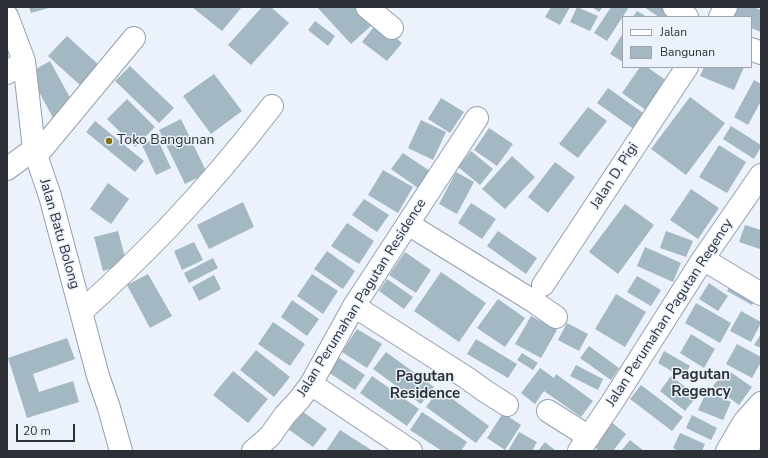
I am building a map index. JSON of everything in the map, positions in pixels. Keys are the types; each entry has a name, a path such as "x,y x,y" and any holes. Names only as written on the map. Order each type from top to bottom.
{"street":[{"path":"367,7 392,28"},
{"path":"674,7 686,16"},
{"path":"721,16 726,7"},
{"name":"Jalan Batu Bolong","path":"7,16 15,67 35,152 50,196 98,376 121,451"},
{"path":"7,169 35,152 134,38"},
{"name":"Jalan D. Pigi","path":"543,285 686,68"},
{"path":"81,312 168,228 234,154 272,106"},
{"name":"Jalan Perumahan Pagutan Residence","path":"253,451 270,436 285,415 311,384 354,306 477,118"},
{"name":"Jalan Perumahan Pagutan Regency","path":"584,444 703,259 761,175"},
{"path":"408,224 533,301 556,317"},
{"path":"703,259 761,294"},
{"path":"354,306 507,405"},
{"path":"311,384 411,451"},
{"path":"728,451 744,422 761,404"},
{"path":"548,411 584,444"},
{"path":"747,451 761,413"}],"building":[{"path":"29,7 52,7 31,13"},
{"path":"192,7 242,7 222,31"},
{"path":"262,7 271,7 289,23 251,65 228,45"},
{"path":"317,7 355,7 372,25 351,44"},
{"path":"551,7 570,7 560,25 545,17"},
{"path":"577,7 598,16 590,31 570,22"},
{"path":"592,7 603,7 599,12"},
{"path":"611,7 629,7 607,41 594,33"},
{"path":"644,7 671,7 670,16 658,16"},
{"path":"734,7 753,7 761,10 761,32 752,28 752,16 730,16"},
{"path":"637,11 645,16 634,16"},
{"path":"315,21 335,36 328,46 308,30"},
{"path":"377,23 402,43 387,61 362,42"},
{"path":"622,35 622,61 610,54"},
{"path":"67,36 100,66 81,86 48,56"},
{"path":"50,61 74,105 53,118 29,73"},
{"path":"130,66 174,108 159,123 115,81"},
{"path":"639,68 648,68 671,84 650,113 622,93"},
{"path":"704,68 744,68 734,90 700,76"},
{"path":"214,74 242,111 211,134 183,96"},
{"path":"754,80 761,84 761,101 748,125 734,117"},
{"path":"608,88 646,115 635,130 597,103"},
{"path":"690,97 725,123 686,175 651,149"},
{"path":"441,98 464,112 450,133 428,119"},
{"path":"127,99 155,127 135,147 107,119"},
{"path":"588,107 607,121 578,158 559,144"},
{"path":"181,119 207,173 185,184 159,130"},
{"path":"421,120 446,132 433,160 408,148"},
{"path":"95,121 144,161 135,172 86,132"},
{"path":"731,126 761,145 754,159 723,139"},
{"path":"489,128 513,144 497,166 474,150"},
{"path":"157,138 171,168 156,175 142,145"},
{"path":"719,145 746,162 727,193 699,177"},
{"path":"471,151 493,169 480,185 458,167"},
{"path":"403,153 430,171 418,188 391,169"},
{"path":"512,156 535,177 505,209 482,189"},
{"path":"555,162 575,177 548,213 528,197"},
{"path":"383,170 413,187 398,213 368,195"},
{"path":"456,172 474,182 457,214 439,204"},
{"path":"108,183 129,199 111,224 90,209"},
{"path":"691,189 719,208 698,239 670,220"},
{"path":"364,199 389,215 377,232 352,215"},
{"path":"243,202 254,227 209,249 197,225"},
{"path":"471,203 496,219 482,239 458,223"},
{"path":"625,204 654,225 618,274 589,252"},
{"path":"347,223 374,241 359,264 331,246"},
{"path":"745,225 761,230 760,249 739,242"},
{"path":"118,231 127,264 103,271 94,237"},
{"path":"498,231 537,258 526,274 487,246"},
{"path":"666,231 693,241 686,257 660,248"},
{"path":"194,242 203,260 182,270 174,251"},
{"path":"645,247 681,263 673,282 637,266"},
{"path":"327,251 355,271 343,289 314,269"},
{"path":"405,252 431,270 416,293 389,275"},
{"path":"213,258 218,268 189,283 184,273"},
{"path":"441,272 486,303 459,342 414,311"},
{"path":"148,274 172,316 150,328 127,285"},
{"path":"312,274 338,291 323,314 297,296"},
{"path":"214,275 221,289 199,301 192,287"},
{"path":"637,276 661,290 651,306 627,292"},
{"path":"387,279 413,297 404,309 379,291"},
{"path":"709,283 728,296 718,311 699,299"},
{"path":"730,285 755,299 752,305 727,291"},
{"path":"616,294 646,312 625,347 595,329"},
{"path":"498,299 525,318 505,347 477,328"},
{"path":"292,300 319,319 307,336 281,317"},
{"path":"696,303 731,323 720,343 685,323"},
{"path":"741,311 761,322 751,342 730,331"},
{"path":"531,316 557,330 541,358 515,344"},
{"path":"273,322 305,344 290,366 258,344"},
{"path":"567,323 588,334 579,351 558,340"},
{"path":"357,329 382,344 367,368 342,352"},
{"path":"691,334 715,349 704,368 680,353"},
{"path":"761,334 761,348 754,345"},
{"path":"67,338 75,359 33,374 39,392 73,381 79,402 27,418 8,358"},
{"path":"476,339 517,364 508,378 467,354"},
{"path":"737,344 761,357 761,362 752,378 726,364"},
{"path":"589,346 619,368 611,380 580,358"},
{"path":"256,350 290,377 274,397 240,370"},
{"path":"664,351 690,366 683,378 658,363"},
{"path":"386,352 434,387 421,404 373,369"},
{"path":"522,353 538,363 533,370 517,360"},
{"path":"338,357 365,375 355,390 328,372"},
{"path":"576,365 603,379 598,390 570,376"},
{"path":"540,368 554,378 556,374 593,401 581,417 544,391 535,404 521,393"},
{"path":"726,369 752,387 739,405 713,386"},
{"path":"233,371 268,399 248,423 213,395"},
{"path":"372,376 419,409 407,426 360,393"},
{"path":"671,376 697,396 685,411 660,391"},
{"path":"641,385 683,417 672,431 630,399"},
{"path":"439,389 489,426 476,443 426,407"},
{"path":"707,391 731,402 723,420 698,410"},
{"path":"299,409 327,429 313,447 285,427"},
{"path":"422,412 467,442 461,451 442,451 410,430"},
{"path":"503,413 521,425 505,450 487,438"},
{"path":"692,415 717,428 711,440 686,428"},
{"path":"610,421 626,434 613,451 599,451 591,444"},
{"path":"340,430 373,451 326,451"},
{"path":"519,432 537,442 532,451 508,451"},
{"path":"680,433 705,444 702,451 679,451 673,448"},
{"path":"630,440 644,451 621,451"},
{"path":"545,442 556,451 538,451"}],"place":[{"name":"Toko Bangunan","path":"109,141"}],"district":[{"name":"Pagutan Regency","path":"701,384"},
{"name":"Pagutan Residence","path":"425,386"}]}
